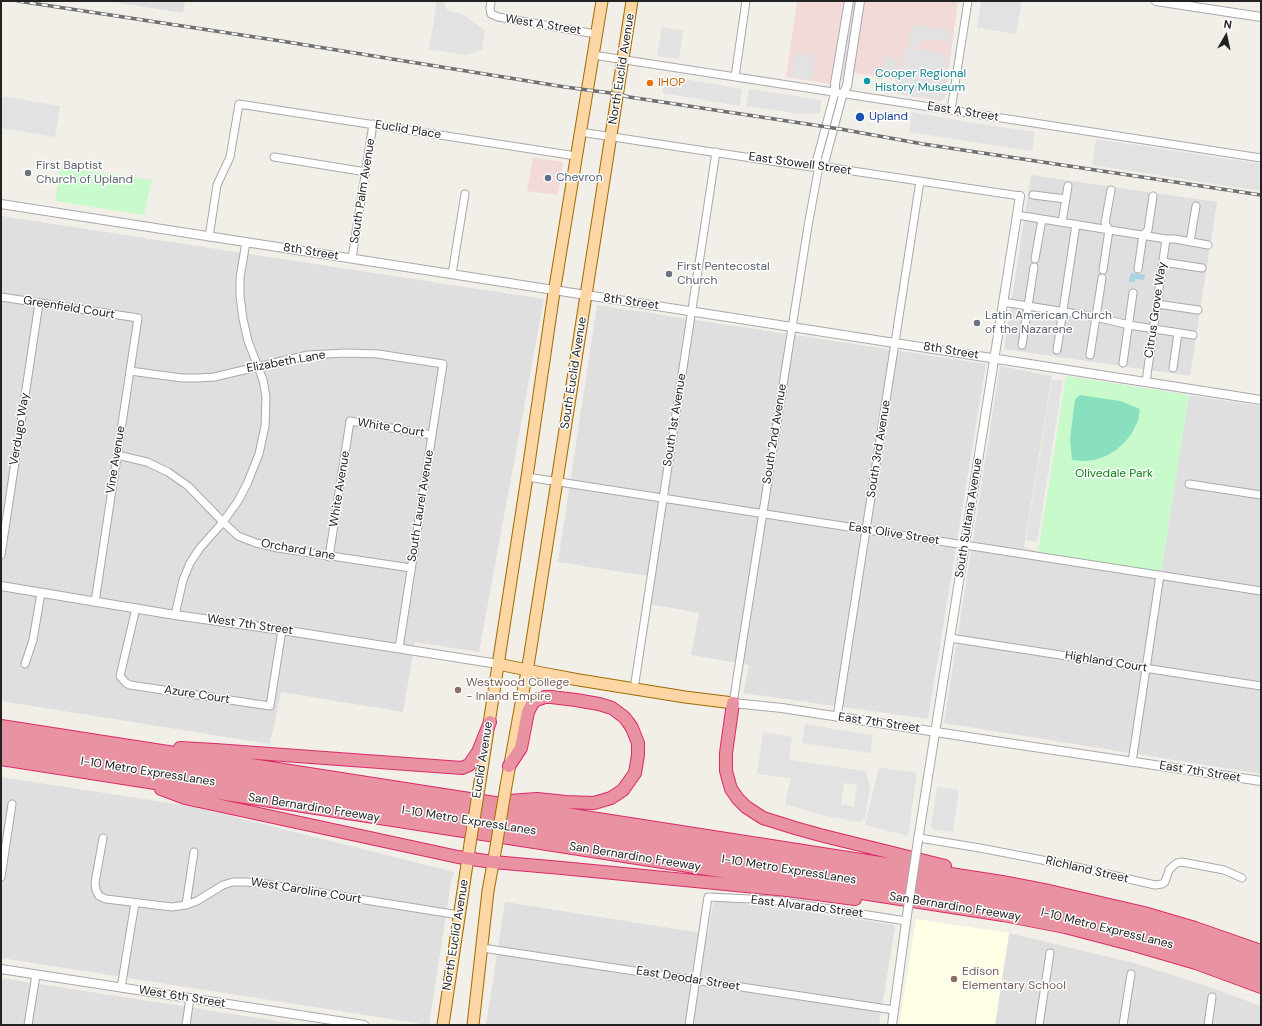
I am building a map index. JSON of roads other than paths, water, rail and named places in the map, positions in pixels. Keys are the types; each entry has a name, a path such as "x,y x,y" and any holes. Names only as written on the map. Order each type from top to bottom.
{"highway":[{"path":"485,802 537,799 594,803 611,798 623,790 635,773 638,743 628,722 612,708 582,701 545,697 536,700 532,704 528,712 521,748 509,766"},
{"path":"733,703 726,753 726,771 728,781 735,794 741,803 751,812 769,820 820,835 1002,882"},
{"path":"119,745 215,750 462,768 469,765 478,752 490,722"},
{"path":"1,726 1002,882 1049,891 1144,913 1195,928 1261,951"},
{"name":"I-10 Metro ExpressLanes","path":"1,737 998,892 1072,907 1140,924 1210,945 1261,964"},
{"name":"I-10 Metro ExpressLanes","path":"1,749 1025,908 1134,934 1209,957 1261,976"},
{"name":"San Bernardino Freeway","path":"1,759 1003,915 1080,931 1134,945 1196,963 1261,987"},
{"path":"140,781 185,798 468,859 787,890 859,899 899,898"}],"main road":[{"path":"527,477 576,156 602,1"},
{"name":"North Euclid Avenue","path":"612,136 632,1"},
{"name":"South Euclid Avenue","path":"527,670 612,136"},
{"name":"Euclid Avenue","path":"470,844 527,477"},
{"name":"East 7th Street","path":"498,664 634,688 733,703"},
{"path":"509,766 527,670"},
{"name":"North Euclid Avenue","path":"473,1025 493,862 509,766"},
{"name":"North Euclid Avenue","path":"443,1025 470,844"}],"street":[{"name":"West A Street","path":"491,1 491,14 498,17 596,34"},
{"path":"735,77 746,1"},
{"path":"849,1 835,84 839,93 847,86 860,1"},
{"path":"951,110 968,1"},
{"path":"1156,1 1189,3 1261,17"},
{"name":"East A Street","path":"593,55 1261,158"},
{"name":"South 2nd Avenue","path":"733,703 792,327 819,166 817,159 839,93"},
{"name":"Euclid Place","path":"209,236 217,185 230,157 239,104 576,156"},
{"name":"South Palm Avenue","path":"352,258 373,124"},
{"name":"East Stowell Street","path":"580,132 811,167 819,166 1020,196"},
{"name":"South 1st Avenue","path":"634,688 716,152"},
{"path":"274,157 366,172"},
{"name":"South 3rd Avenue","path":"838,717 920,181"},
{"path":"1062,222 1068,186"},
{"path":"1103,270 1109,230 1105,223 1111,190"},
{"path":"452,274 465,194"},
{"path":"1033,195 1066,199"},
{"name":"South Sultana Avenue","path":"892,1025 918,839 1020,196"},
{"path":"1138,269 1143,235 1148,230 1153,196"},
{"name":"8th Street","path":"1,204 994,357 1261,400"},
{"path":"1190,242 1196,206"},
{"path":"1017,215 1208,245"},
{"path":"1022,345 1042,219"},
{"path":"1057,350 1076,224"},
{"name":"Citrus Grove Way","path":"1146,382 1166,239"},
{"path":"175,615 183,580 190,563 200,548 223,522 238,501 247,484 261,447 265,426 266,397 263,380 248,341 240,296 240,278 246,242"},
{"path":"1163,262 1202,268"},
{"path":"1090,355 1102,278"},
{"path":"1123,363 1133,293"},
{"name":"Greenfield Court","path":"1,297 138,318"},
{"path":"1003,302 1096,316 1129,325 1193,335"},
{"name":"Verdugo Way","path":"1,555 39,303"},
{"path":"1157,304 1198,310"},
{"name":"Vine Avenue","path":"95,602 138,318"},
{"path":"1173,368 1178,333"},
{"name":"Elizabeth Lane","path":"130,371 182,378 214,377 308,355 346,352 378,354 443,364"},
{"name":"South Laurel Avenue","path":"399,648 443,364"},
{"name":"White Court","path":"350,421 432,435"},
{"name":"White Avenue","path":"329,557 350,421"},
{"name":"Orchard Lane","path":"117,455 147,462 168,472 188,486 238,536 256,543 329,557 412,568"},
{"name":"East Olive Street","path":"527,477 1261,591"},
{"path":"1189,484 1261,495"},
{"path":"1132,762 1160,575"},
{"name":"West 7th Street","path":"1,586 175,615 282,630 498,664"},
{"path":"25,664 33,640 41,593"},
{"name":"Azure Court","path":"136,608 120,676 130,685 270,706 282,630"},
{"name":"Highland Court","path":"950,638 1261,686"},
{"name":"East 7th Street","path":"733,703 782,708 1261,781"},
{"path":"1,877 12,804"},
{"name":"West Caroline Court","path":"103,838 95,883 99,896 106,900 172,907 186,905 197,901 223,885 233,882 244,882 259,883 459,915"},
{"name":"Richland Street","path":"918,839 978,847 1068,865 1155,886 1165,882 1169,870 1177,863 1182,862 1224,870 1242,878"},
{"path":"186,905 194,852"},
{"name":"East Alvarado Street","path":"696,981 708,897 772,900 906,918"},
{"path":"121,988 135,903"},
{"name":"East Deodar Street","path":"482,948 894,1010"},
{"path":"1039,1025 1050,953"},
{"name":"West 6th Street","path":"1,969 347,1024 364,1025"},
{"path":"28,1025 36,974"},
{"path":"1123,1025 1131,974"},
{"path":"689,1025 696,981"},
{"path":"1208,1025 1212,997"},
{"path":"186,1025 190,998"}],"water":[{"path":"1131,273 1145,275 1144,280 1135,279 1135,282 1129,282"}],"railway":[{"path":"18,1 840,129 923,144 1261,195"}],"place":[{"name":"Cooper Regional History Museum","path":"867,81"},
{"name":"IHOP","path":"650,83"},
{"name":"Upland","path":"860,117"},
{"name":"First Baptist Church of Upland","path":"28,173"},
{"name":"Chevron","path":"548,178"},
{"name":"First Pentecostal Church","path":"669,274"},
{"name":"Latin American Church of the Nazarene","path":"977,323"},
{"name":"Westwood College - Inland Empire","path":"458,690"},
{"name":"Edison Elementary School","path":"954,979"}],"park label":[{"name":"Olivedale Park","path":"1114,474"}]}
